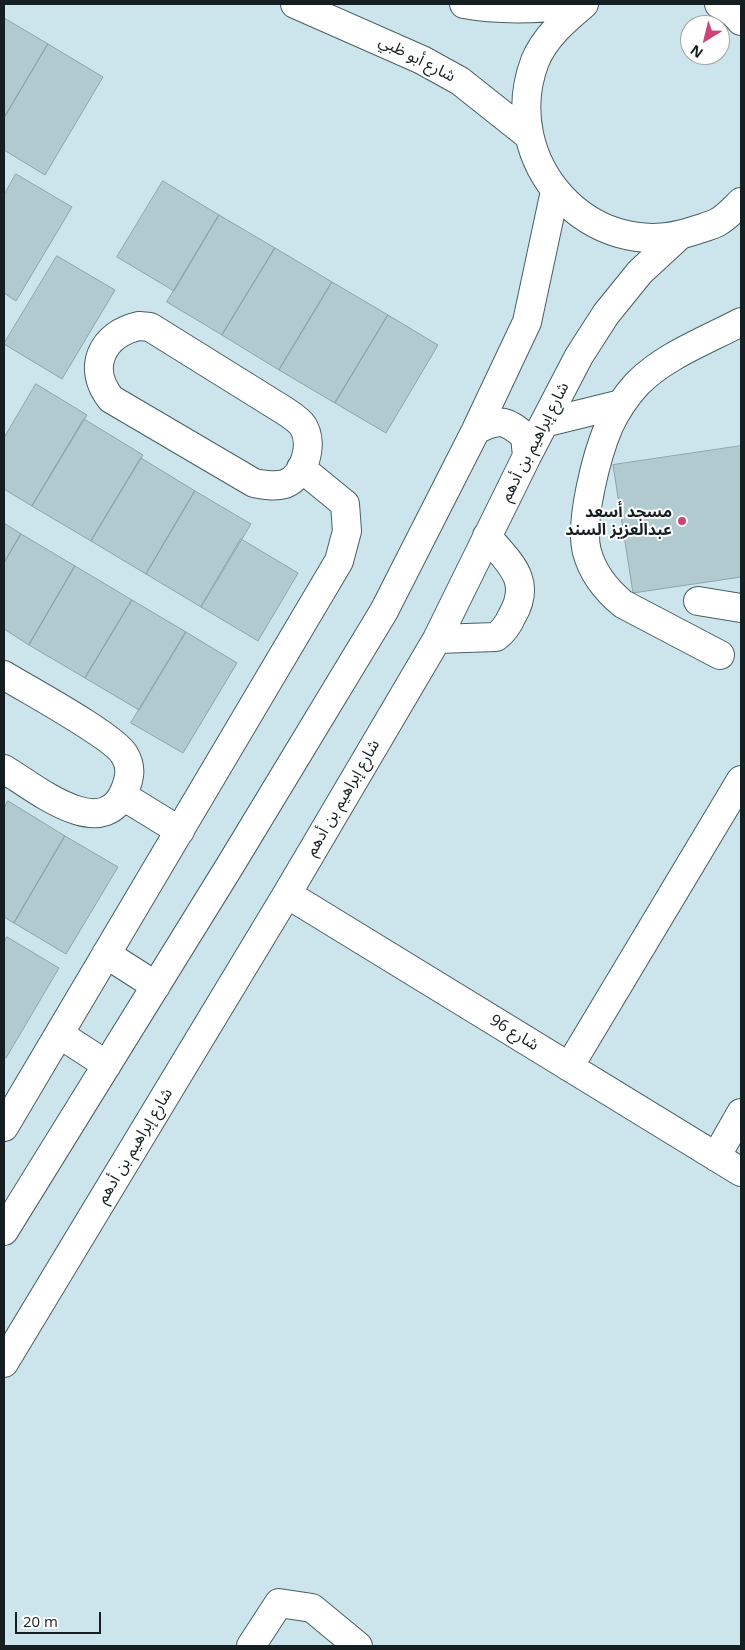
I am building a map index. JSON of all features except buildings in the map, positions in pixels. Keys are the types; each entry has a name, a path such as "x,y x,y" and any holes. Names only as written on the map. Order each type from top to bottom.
{"street":[{"name":"شارع أبو ظبي","path":"295,4 422,60 460,81 528,135"},
{"path":"464,4 509,9 547,8 582,4"},
{"path":"582,4 556,28 536,60 526,97 528,135 538,165 555,191 580,215 611,231 645,238 679,236 730,219 741,202"},
{"path":"719,4 734,13 741,21"},
{"path":"4,1230 156,986 384,611 476,430 527,322 555,191"},
{"name":"شارع إبراهيم بن أدهم","path":"4,1363 287,894 436,639 579,356 606,314 640,272 679,236"},
{"path":"720,655 623,604 605,588 592,568 584,534 585,517 601,447 621,404 637,384 656,367 741,322"},
{"path":"139,326 150,327 285,411 302,425 308,439 309,448 301,468 293,479 284,484 270,486 254,483 111,399 100,380 98,364 103,349 115,335 139,326"},
{"path":"544,423 621,404"},
{"path":"476,430 493,422 509,423 525,436 527,456"},
{"path":"4,1128 339,561 347,531 345,504 301,468"},
{"path":"436,639 496,637 503,632 517,608 521,588 519,578 487,536"},
{"path":"698,601 741,608"},
{"path":"4,675 107,738 124,753 131,776 123,796 114,807 106,812 92,814 75,812 4,769"},
{"path":"569,1067 741,780"},
{"path":"123,796 180,831"},
{"name":"شارع 96","path":"287,894 741,1172"},
{"path":"106,954 156,986"},
{"path":"59,1034 107,1065"},
{"path":"716,1157 741,1114"},
{"path":"4,1333 8,1333 37,1310"},
{"path":"251,1646 280,1603 312,1608 358,1646"}],"place":[{"name":"مسجد أسعد عبدالعزيز السند","path":"682,521"}]}
